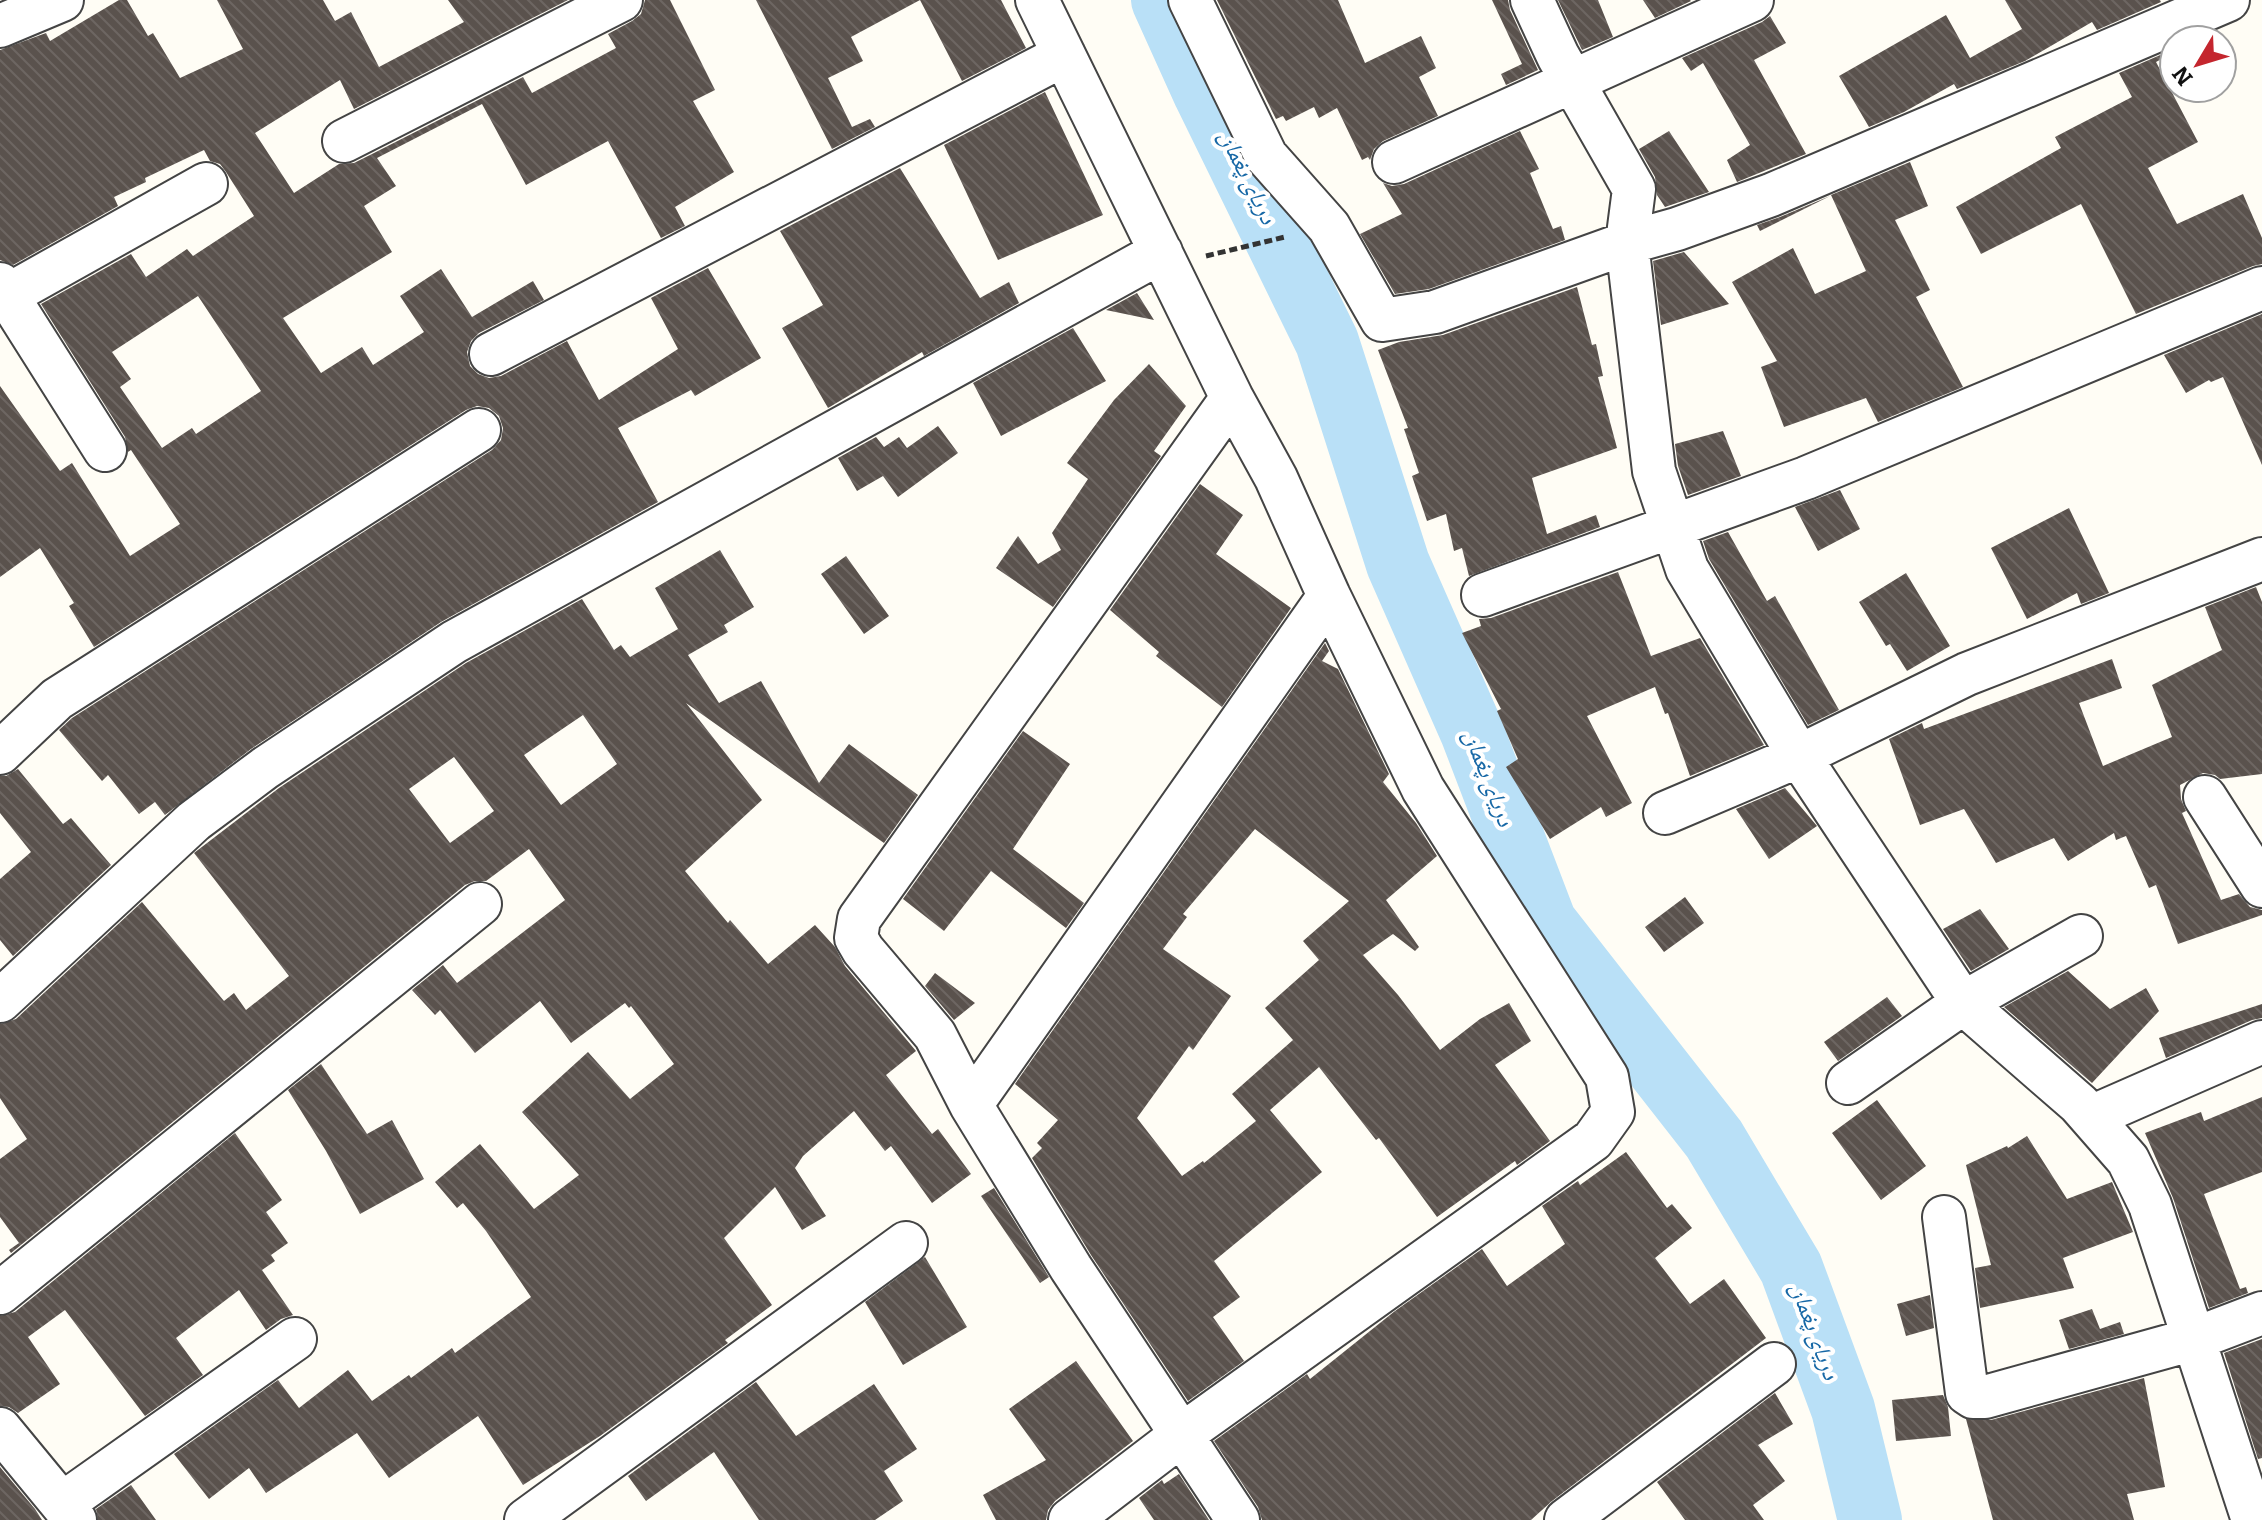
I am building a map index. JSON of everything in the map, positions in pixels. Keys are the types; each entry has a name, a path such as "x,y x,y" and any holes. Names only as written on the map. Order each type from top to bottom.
{"street":[{"path":"0,26 62,0"},
{"path":"344,141 621,0"},
{"path":"1037,0 1232,398 1276,478 1329,596 1423,789 1607,1077 1613,1112 1593,1140 1180,1436 1070,1520"},
{"path":"1190,0 1266,156 1329,227 1382,320 1435,312 1771,195 2228,0"},
{"path":"1532,0 1571,81 1634,189 1627,243 1654,471 1687,569 1799,756 1963,1003 2091,1117 2128,1160 2150,1205 2253,1520"},
{"path":"1394,162 1752,0"},
{"path":"491,354 1064,55"},
{"path":"105,450 4,289 206,184"},
{"path":"0,1001 194,821 265,768 454,642 1161,252"},
{"path":"1483,595 1806,478 2262,288"},
{"path":"1232,398 859,919 856,938 935,1035 971,1105 1071,1268 1238,1520"},
{"path":"0,753 57,699 479,430"},
{"path":"1665,813 1799,756 1967,674 2262,559"},
{"path":"971,1105 1329,596"},
{"path":"2205,797 2262,886"},
{"path":"0,1293 480,904"},
{"path":"1848,1083 1963,1003 2081,936"},
{"path":"2091,1117 2262,1042"},
{"path":"1944,1217 1967,1393 1973,1397 1985,1397 2194,1339 2262,1313"},
{"path":"526,1520 906,1243"},
{"path":"0,1429 69,1512 295,1339"},
{"path":"1566,1520 1774,1364"}],"path":[{"path":"1201,257 1329,227"}],"building":[{"path":"119,0 127,0 148,36 153,33 180,78 243,49 217,0 323,0 335,21 351,12 379,67 464,22 448,0 568,0 354,109 340,80 255,133 294,193 339,164 354,163 523,77 532,93 616,48 608,34 641,14 645,0 670,0 715,90 693,101 734,172 675,207 685,226 661,238 608,141 526,185 482,104 377,158 396,186 364,206 392,252 283,318 321,373 362,347 373,365 424,332 400,296 441,269 472,317 533,281 544,300 479,333 471,341 467,352 470,366 478,374 489,378 501,376 567,341 599,400 678,349 651,298 708,268 761,358 695,396 691,390 618,428 658,502 441,622 251,749 165,815 155,802 139,814 108,775 102,781 59,730 72,718 492,450 501,440 503,428 499,416 489,408 477,406 466,410 94,647 69,606 74,603 40,548 0,577 0,386 60,471 72,463 130,556 180,524 131,450 128,452 125,437 41,304 131,254 146,277 187,249 193,256 254,216 220,164 210,161 204,150 145,178 146,182 114,197 118,206 13,265 0,260 0,50 46,33 50,41","holes":["198,296 261,391 196,434 192,428 162,448 120,387 131,379 112,352"]},
{"path":"756,0 920,0 851,37 863,61 828,78 852,127 870,119 875,127 832,149"},
{"path":"920,0 1001,0 1026,48 962,81"},
{"path":"1217,0 1338,0 1365,63 1421,36 1436,68 1419,77 1438,116 1383,141 1374,149 1370,160 1368,157 1362,160 1337,108 1319,118 1314,107 1286,121 1283,116 1276,119"},
{"path":"1492,0 1508,0 1538,70 1506,85 1501,74 1522,64"},
{"path":"1558,0 1598,0 1613,37 1582,50"},
{"path":"1643,0 1690,0 1691,1 1655,18"},
{"path":"2005,0 2161,2 2097,30 2092,22 2025,61 1957,89 1954,84 1904,112 1869,127 1839,76 1946,15 1970,58 2022,29"},
{"path":"1770,16 1786,43 1754,60 1806,154 1737,182 1727,160 1750,145 1703,63 1691,71 1682,58"},
{"path":"2158,56 2158,104 2178,104 2198,142 2148,168 2177,224 2243,194 2262,238 2262,264 2136,314 2081,204 1981,254 1956,207 2061,148 2055,137 2132,97 2119,73"},
{"path":"1045,92 1103,215 998,260 944,145"},
{"path":"1520,131 1539,169 1530,173 1553,229 1561,226 1565,240 1429,289 1395,294 1360,234 1402,214 1383,183 1392,186 1404,184"},
{"path":"1669,131 1709,192 1665,207 1657,195 1655,177 1639,149"},
{"path":"1910,162 1928,206 1895,220 1930,290 1916,297 1963,387 1878,422 1866,398 1784,427 1761,367 1777,361 1732,282 1793,248 1815,294 1866,271 1831,195"},
{"path":"900,168 980,298 1009,282 1019,303 924,356 922,352 828,408 782,328 823,305 780,231"},
{"path":"1830,196 1760,231 1757,225 1780,217"},
{"path":"1684,252 1729,304 1661,325 1653,261"},
{"path":"1577,287 1592,345 1596,344 1603,376 1598,377 1617,448 1532,478 1547,534 1596,515 1600,527 1469,576 1462,548 1454,551 1446,514 1427,521 1412,476 1419,473 1404,429 1408,428 1378,350 1399,342 1443,335"},
{"path":"1137,293 1154,320 1106,310"},
{"path":"2262,314 2262,465 2223,377 2209,380 2186,393 2164,355"},
{"path":"1073,328 1106,381 1001,436 973,383"},
{"path":"1149,364 1186,406 1154,451 1161,456 1053,607 996,568 1018,536 1038,564 1061,550 1052,533 1088,479 1067,463 1114,400"},
{"path":"938,426 958,453 898,497 883,476 857,491 838,458 876,437 884,447 899,437 907,448"},
{"path":"1723,431 1741,476 1688,495 1678,466 1675,444"},
{"path":"1200,484 1243,515 1216,554 1291,608 1222,707 1156,656 1159,652 1110,610"},
{"path":"1840,490 1860,529 1818,551 1795,507"},
{"path":"2069,508 2109,593 2081,604 2077,593 2027,619 1991,548"},
{"path":"1728,532 1767,601 1775,596 1839,710 1808,725 1709,559 1703,541"},
{"path":"720,550 754,607 724,625 728,632 688,655 719,703 761,681 819,783 849,744 918,795 884,843 686,703 762,800 685,871 728,923 730,920 768,964 815,925 916,1051 886,1075 932,1134 938,1129 971,1174 932,1203 891,1146 885,1151 854,1111 803,1156 795,1168 826,1216 802,1230 775,1187 724,1238 772,1305 725,1340 728,1343 600,1436 523,1485 478,1416 389,1478 357,1433 266,1493 249,1468 209,1499 174,1454 278,1380 299,1408 348,1370 372,1401 452,1348 455,1353 531,1297 463,1203 457,1208 435,1182 480,1144 534,1209 579,1175 522,1112 588,1052 630,1099 674,1064 631,1006 629,1008 625,1003 571,1043 540,1001 475,1053 440,1010 435,1015 412,990 443,965 457,983 565,900 529,849 486,881 465,885 11,1253 9,1250 19,1243 0,1217 0,1159 27,1139 0,1098 0,1024 16,1019 142,902 224,1001 234,993 246,1010 289,976 194,853 279,788 466,663 582,599 614,650 621,645 630,657 678,629 655,588","holes":["583,715 617,764 561,805 524,755","454,757 494,811 450,843 409,789"]},
{"path":"846,556 889,616 864,634 821,574"},
{"path":"1618,572 1651,656 1700,638 1764,745 1690,776 1668,713 1665,714 1655,687 1587,716 1632,803 1606,817 1601,807 1550,839 1506,767 1518,759 1497,711 1501,709 1462,633 1481,626 1479,619 1491,618"},
{"path":"1906,573 1950,646 1907,671 1890,644 1886,646 1859,602"},
{"path":"2256,587 2262,602 2262,774 2220,779 2203,773 2180,785 2186,811 2182,813 2221,900 2239,894 2250,907 2262,910 2262,915 2178,944 2156,885 2149,888 2126,836 2116,840 2114,833 2068,861 2054,838 1996,863 1964,809 1920,825 1889,739 1922,723 1924,729 2112,659 2122,688 2079,703 2103,766 2172,737 2152,685 2222,650 2205,607"},
{"path":"1325,643 1329,651 1322,661 1338,669 1389,774 1383,782 1416,823 1437,856 1386,900 1419,947 1415,951 1393,934 1363,955 1440,1050 1480,1019 1509,1003 1531,1041 1495,1065 1550,1141 1517,1165 1515,1161 1437,1217 1379,1138 1376,1140 1319,1067 1270,1110 1322,1172 1214,1261 1240,1297 1213,1317 1244,1361 1188,1401 1091,1255 1032,1158 1042,1148 1037,1143 1058,1120 1015,1084","holes":["1255,829 1349,901 1303,941 1319,960 1265,1008 1293,1040 1232,1094 1256,1121 1204,1163 1182,1176 1137,1118 1189,1046 1193,1050 1231,996 1163,949 1187,917 1183,914"]},
{"path":"1023,731 1070,764 1013,849 1084,903 1066,928 991,871 944,931 903,899"},
{"path":"18,769 63,824 71,818 111,865 13,956 0,940 0,879 31,852 0,813 0,776"},
{"path":"1785,788 1817,826 1769,859 1736,809"},
{"path":"1685,897 1704,923 1664,952 1645,927"},
{"path":"1980,909 2009,949 1971,971 1943,929"},
{"path":"2068,971 2110,1009 2146,988 2159,1011 2092,1083 2004,1007"},
{"path":"935,973 975,1003 954,1020 925,986"},
{"path":"1887,997 1902,1016 1838,1061 1824,1042"},
{"path":"2262,1004 2262,1018 2166,1058 2159,1038"},
{"path":"321,1064 367,1134 392,1120 424,1179 360,1214 288,1090"},
{"path":"2262,1097 2262,1172 2204,1194 2240,1289 2246,1287 2248,1293 2209,1308 2173,1198 2145,1133 2201,1112 2204,1121"},
{"path":"1877,1100 1926,1166 1881,1200 1832,1133"},
{"path":"235,1133 282,1200 266,1212 288,1243 271,1255 275,1261 262,1270 293,1315 266,1330 239,1290 176,1338 203,1375 145,1416 65,1310 28,1337 60,1384 18,1413 0,1406 0,1316 15,1312"},
{"path":"2027,1136 2067,1199 2112,1182 2133,1232 2063,1258 2074,1288 1980,1308 1975,1268 1991,1265 1966,1165 2008,1148"},
{"path":"1626,1152 1667,1208 1672,1204 1692,1228 1655,1258 1690,1304 1724,1279 1766,1338 1531,1520 1262,1520 1258,1507 1214,1441 1307,1374 1310,1379 1395,1311 1482,1249 1507,1286 1565,1244 1542,1206 1578,1181 1580,1185"},
{"path":"994,1188 1049,1277 1040,1283 981,1196"},
{"path":"925,1257 967,1327 903,1365 865,1302"},
{"path":"1930,1295 1934,1328 1906,1336 1897,1304"},
{"path":"2092,1309 2100,1329 2120,1322 2124,1334 2069,1349 2059,1320"},
{"path":"2262,1339 2262,1458 2258,1459 2224,1353"},
{"path":"1076,1361 1133,1441 1055,1501 1048,1510 1046,1520 996,1520 983,1495 1046,1460 1009,1409"},
{"path":"2144,1378 2165,1487 2127,1494 2134,1520 1993,1520 1966,1419 1991,1420"},
{"path":"756,1382 796,1436 874,1384 917,1449 884,1471 903,1501 875,1520 759,1520 714,1452 646,1501 628,1476"},
{"path":"1775,1393 1793,1424 1758,1445 1785,1481 1753,1505 1764,1520 1685,1520 1657,1482"},
{"path":"1943,1395 1948,1407 1951,1436 1896,1441 1892,1400"},
{"path":"0,1467 35,1509 42,1520 0,1520"},
{"path":"1179,1474 1209,1520 1154,1520 1139,1498 1162,1480 1164,1484"},
{"path":"131,1485 156,1520 98,1520 96,1509"}],"waterway":[{"name":"دریای پغمان","path":"1163,0 1327,342 1398,564 1472,732 1545,923 1714,1139 1791,1268 1843,1409 1870,1520"}]}
